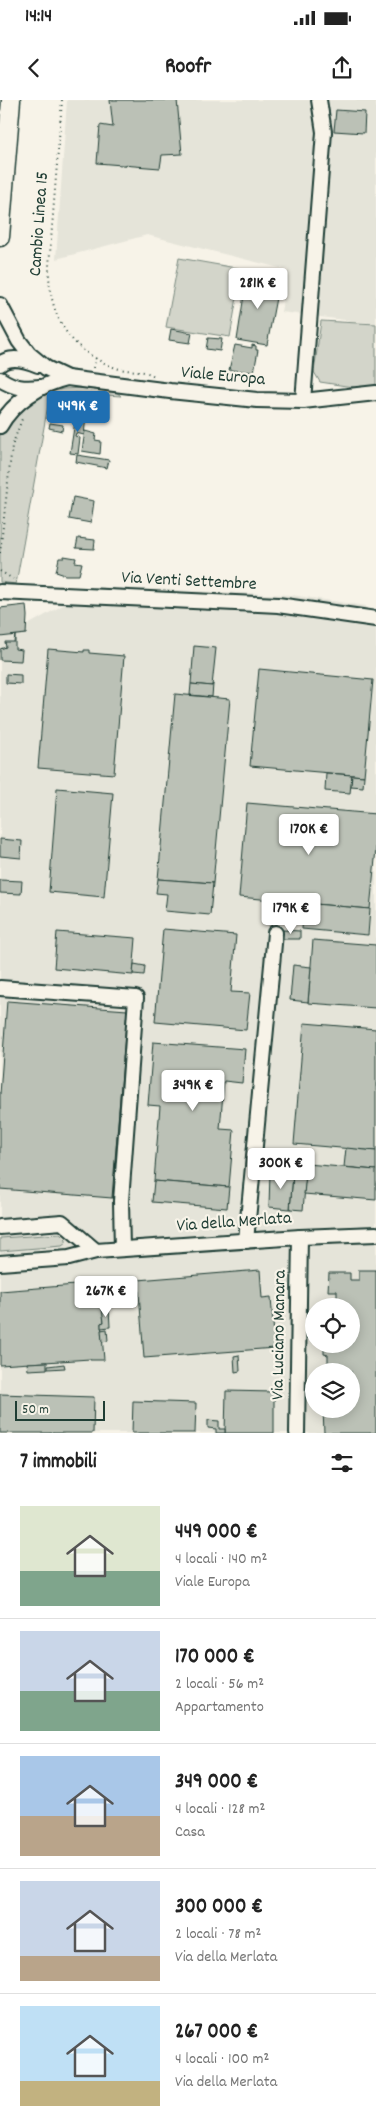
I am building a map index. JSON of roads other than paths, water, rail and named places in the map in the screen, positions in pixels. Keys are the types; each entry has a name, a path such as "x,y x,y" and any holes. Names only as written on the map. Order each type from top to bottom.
{"main road":[{"path":"0,237 4,132 11,100"}],"street":[{"path":"303,401 324,132 319,100"},
{"name":"Viale Europa","path":"0,305 29,354 46,368 67,378 258,400 303,401 376,393"},
{"path":"0,364 4,361 16,359 28,361 46,368"},
{"name":"Viale Europa","path":"0,426 15,406 44,386 67,378"},
{"path":"0,379 12,387 26,389 44,386"},
{"name":"Via Venti Settembre","path":"0,592 278,605 376,619"},
{"path":"246,1241 275,933"},
{"path":"0,988 136,998 121,1201 122,1249"},
{"path":"0,1227 62,1222 96,1251"},
{"name":"Via della Merlata","path":"0,1263 69,1258 96,1251 300,1237 376,1234"},
{"name":"Via Luciano Manara","path":"297,1433 300,1237"}]}
